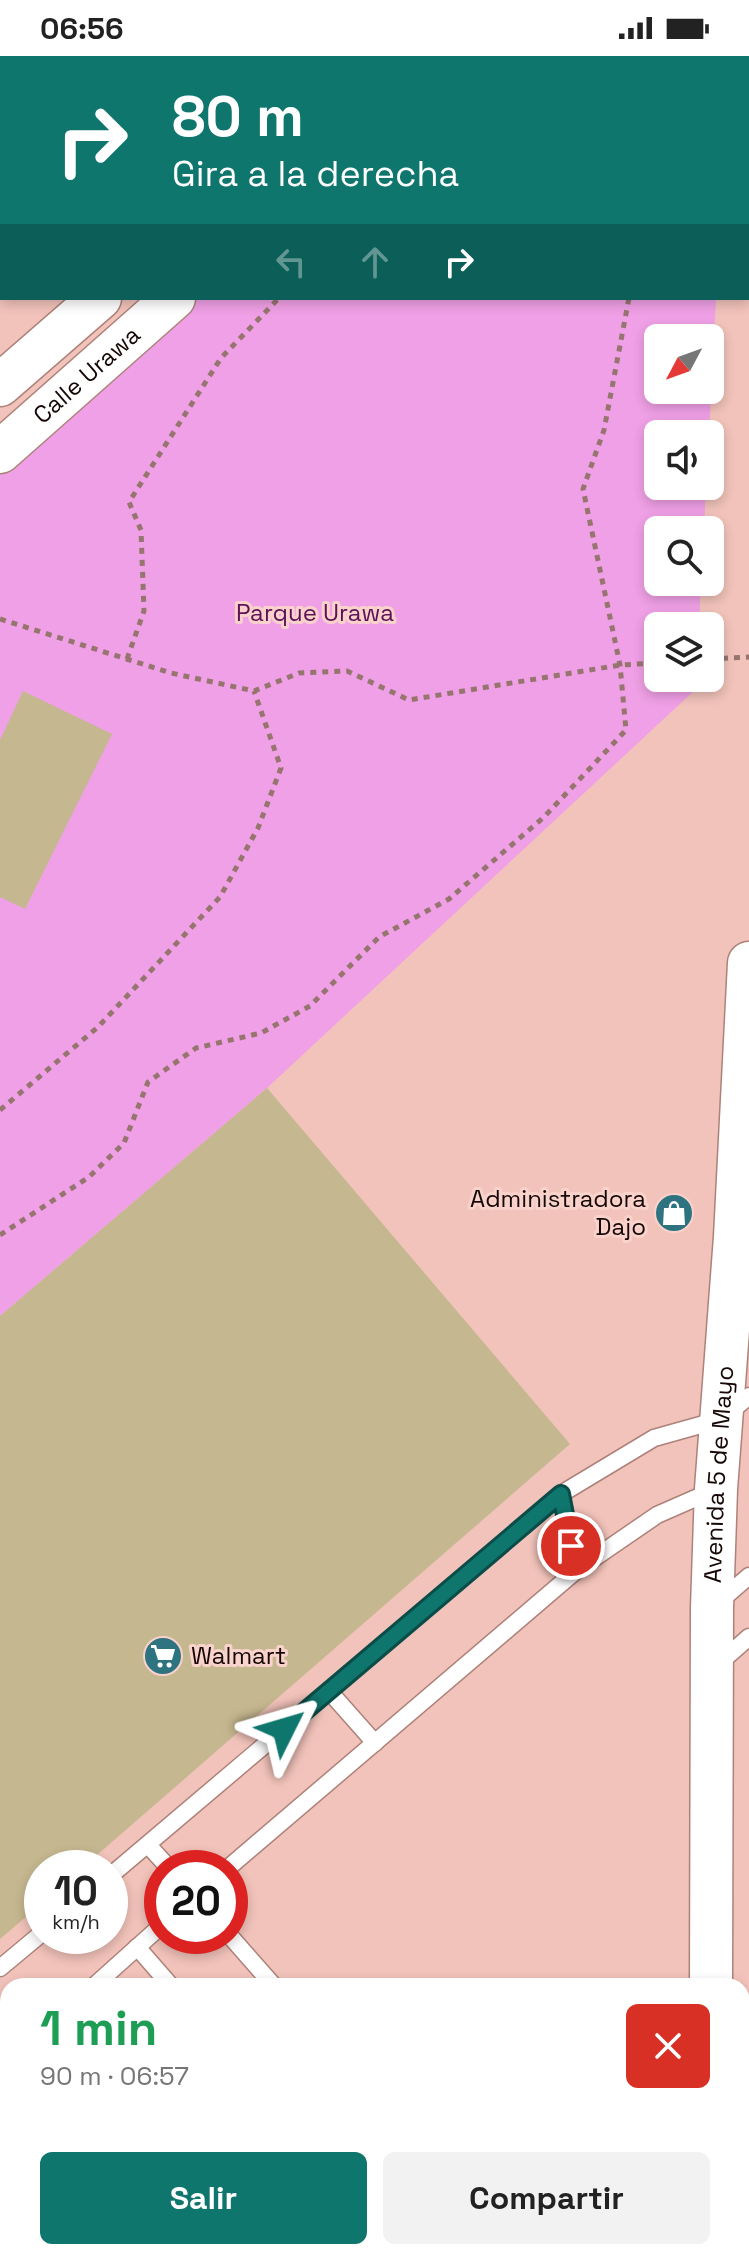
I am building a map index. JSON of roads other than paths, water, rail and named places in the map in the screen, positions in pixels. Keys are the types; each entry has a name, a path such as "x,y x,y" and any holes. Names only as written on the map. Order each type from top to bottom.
{"main road":[{"name":"Calle Urawa","path":"0,385 98,300"},
{"name":"Calle Urawa","path":"0,452 172,300"},
{"name":"Avenida 5 de Mayo","path":"711,1978 712,1608 716,1489 735,1407 749,963"}],"lane":[{"path":"128,1861 561,1494 654,1438 735,1407"},
{"path":"248,1851 577,1570 657,1515 716,1489"},
{"path":"561,1494 577,1570"},
{"path":"712,1608 749,1576"},
{"path":"712,1669 749,1637"},
{"path":"329,1691 375,1743"},
{"path":"148,1845 153,1850"},
{"path":"103,1978 144,1941"},
{"path":"137,1947 164,1978"},
{"path":"0,1968 24,1948"},
{"path":"246,1954 267,1978"}],"place":[{"name":"Administradora Dajo","path":"674,1213"},
{"name":"Walmart","path":"163,1656"}],"park label":[{"name":"Parque Urawa","path":"315,613"}]}
